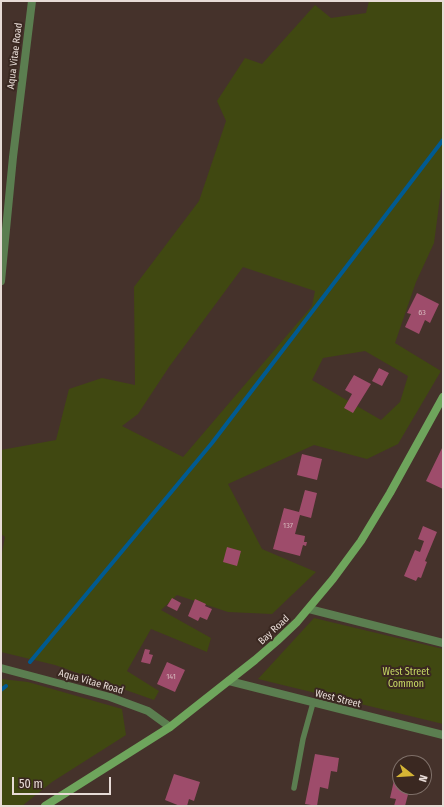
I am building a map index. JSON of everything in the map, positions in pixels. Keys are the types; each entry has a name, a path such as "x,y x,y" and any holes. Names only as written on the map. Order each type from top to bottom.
{"main road":[{"name":"Bay Road","path":"44,806 170,727 277,641 309,609 361,541 390,493 443,397"}],"street":[{"name":"Aqua Vitae Road","path":"1,280 13,157 32,1"},
{"path":"309,609 443,643"},
{"name":"Aqua Vitae Road","path":"1,668 110,697 148,711 170,727"},
{"name":"West Street","path":"228,681 443,735"}],"lane":[{"path":"294,788 303,739 313,703"}],"green space":[{"path":"369,1 443,1 443,187 441,190 434,243 416,282 395,343 441,371 398,444 367,459 314,445 228,484 262,549 316,572 272,614 228,612 177,595 161,610 211,638 207,652 151,629 127,671 159,691 154,700 55,665 1,652 1,558 5,537 1,534 1,450 56,440 69,389 102,378 135,385 134,287 199,201 226,121 217,101 245,58 262,64 315,5 331,18 366,13","holes":["243,267 315,291 312,306 183,457 122,426 138,414 169,367","365,351 408,376 400,402 381,420 312,380 323,358"]},
{"name":"West Street Common","path":"314,618 443,649 443,724 258,679"},
{"path":"1,679 28,682 122,709 126,735 52,782 22,806 1,806"}],"building":[{"path":"417,293 439,304 430,323 425,320 419,334 405,327 411,314 407,313"},
{"path":"379,368 389,373 382,386 372,381"},
{"path":"354,375 371,384 353,413 344,408 352,394 345,390"},
{"path":"443,446 443,489 426,481"},
{"path":"302,454 322,459 317,480 297,475"},
{"path":"305,490 317,493 311,518 300,515 295,534 305,536 304,542 307,542 306,546 303,545 300,556 273,549 284,508 299,512"},
{"path":"423,526 437,532 425,561 427,562 421,578 418,577 416,581 404,576 415,550 420,552 424,541 418,539"},
{"path":"227,547 241,551 237,566 223,562"},
{"path":"172,598 181,603 177,611 167,606"},
{"path":"195,599 206,604 205,606 212,609 207,620 200,617 198,621 188,616"},
{"path":"145,649 150,650 149,654 153,655 150,664 141,662"},
{"path":"167,662 185,670 175,692 157,684"},
{"path":"315,754 339,758 337,772 331,771 328,789 320,787 317,806 305,804"},
{"path":"174,774 200,782 194,801 189,799 187,806 180,806 165,800"},
{"path":"392,789 392,795 408,795 405,806 394,806 396,799 390,798"}],"waterway":[{"path":"30,662 212,443 443,140"},
{"path":"1,690 6,686"}]}
